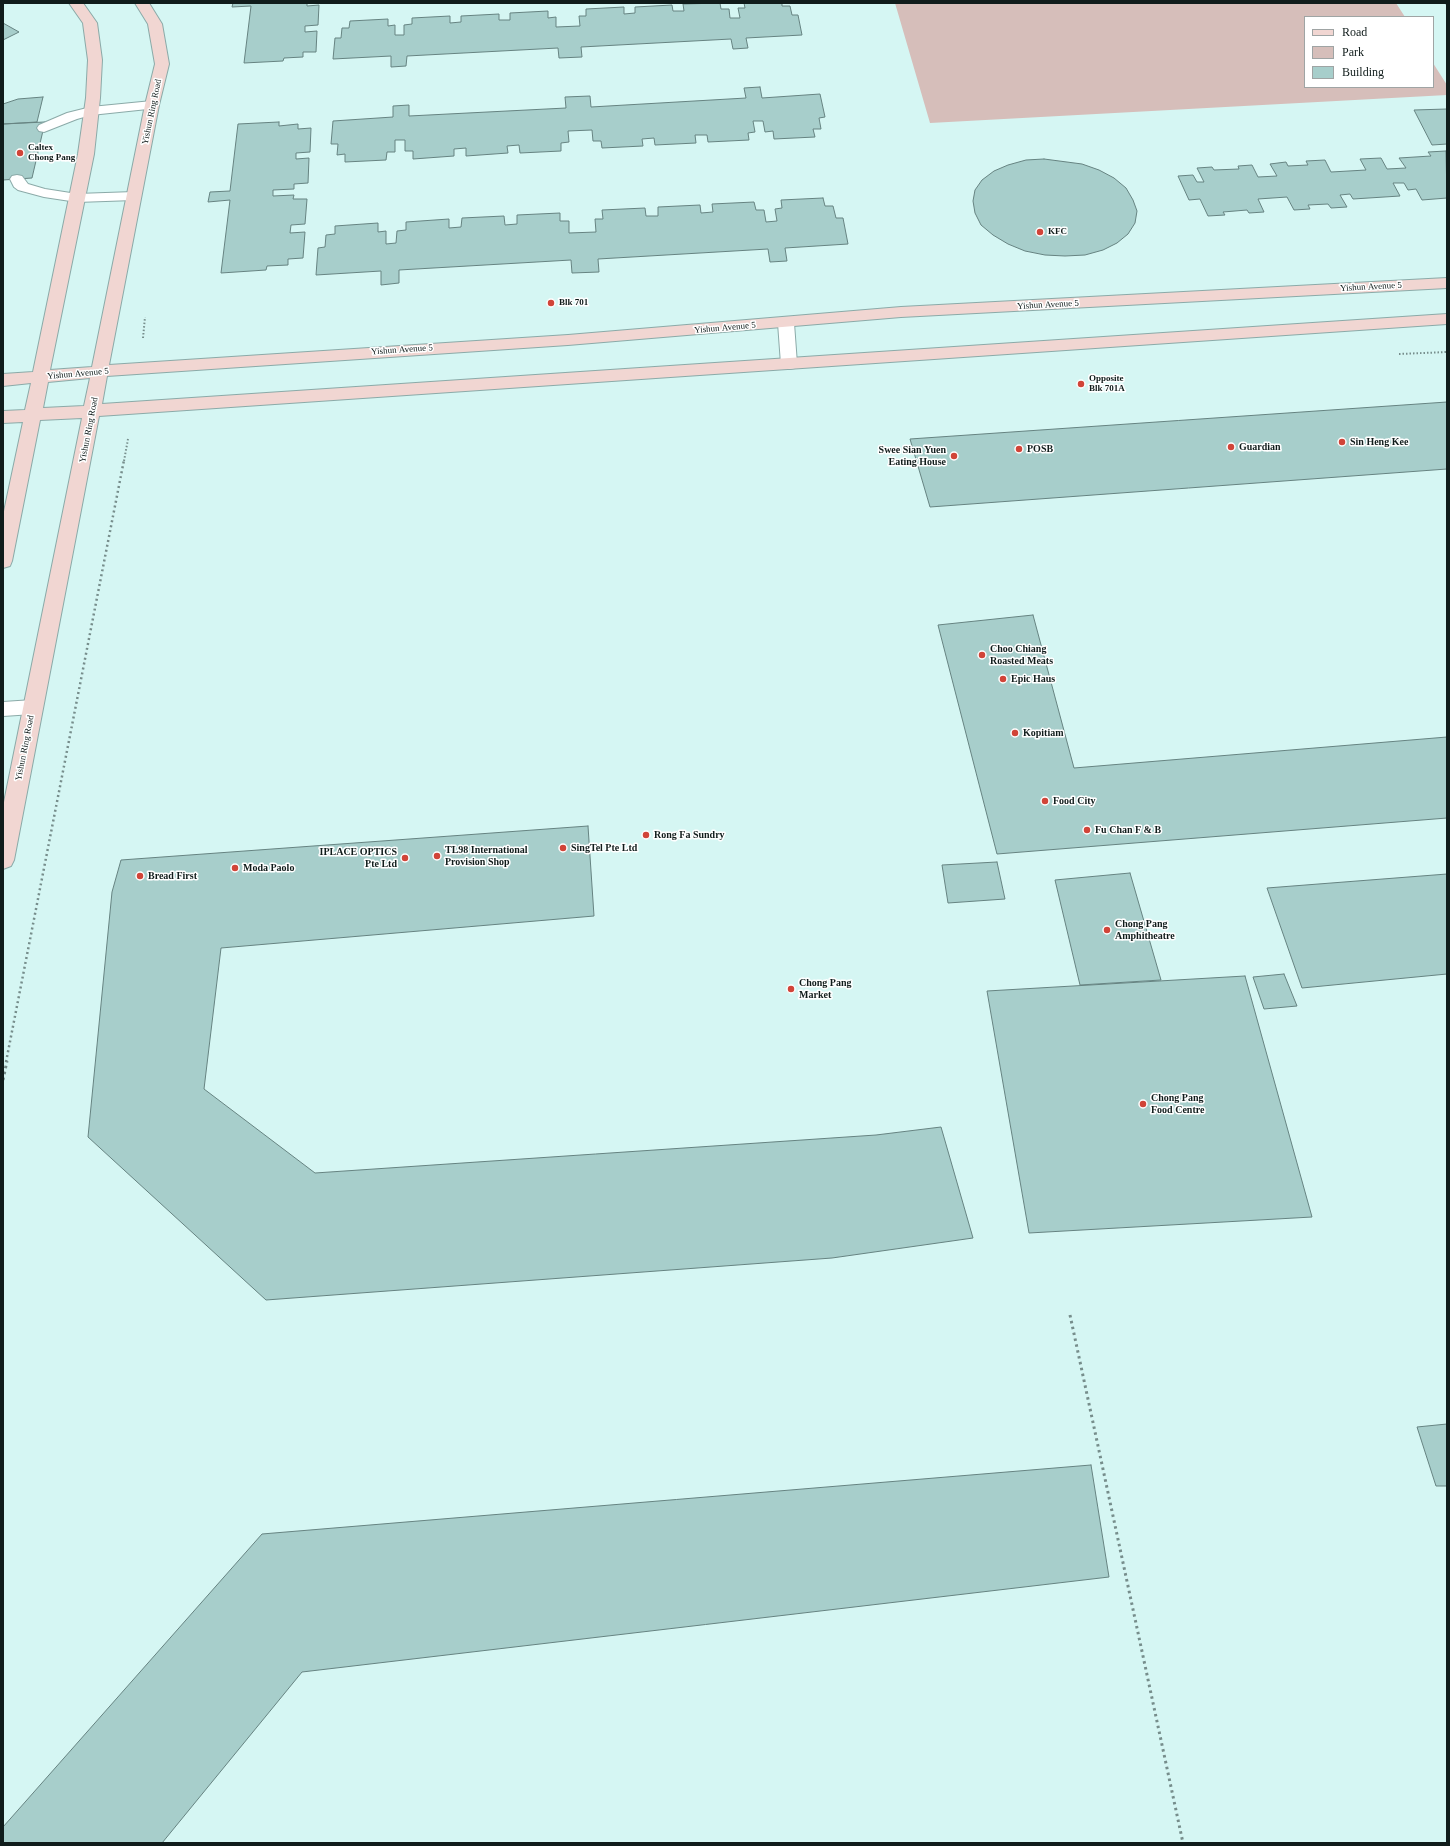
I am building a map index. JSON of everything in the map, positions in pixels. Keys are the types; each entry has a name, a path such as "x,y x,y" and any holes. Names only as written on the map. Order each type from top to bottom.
{"main road":[{"path":"3,561 39,377 86,154 95,60 90,23 76,3"},
{"name":"Yishun Ring Road","path":"3,860 152,105 162,64 155,24 142,3"},
{"name":"Yishun Avenue 5","path":"3,380 568,340 786,323 901,312 1447,283"},
{"path":"3,417 1447,319"}],"lane":[{"path":"44,128 72,116 91,111 152,105"},
{"path":"17,179 19,184 23,187 44,193 77,198 134,196"},
{"path":"786,323 789,364"},
{"path":"3,709 33,707"}],"path":[{"path":"3,1080 129,432"},
{"path":"1070,1316 1183,1843"}],"green space":[{"path":"895,3 1396,3 1404,16 1304,16 1304,88 1434,88 1434,65 1447,85 1447,95 930,123"}],"building":[{"path":"233,3 307,3 307,6 319,5 318,25 305,26 305,32 317,31 316,52 303,52 303,57 284,58 283,61 244,63 251,6 232,7"},
{"path":"720,3 721,9 729,9 730,18 740,18 738,8 745,8 744,3 782,3 782,6 790,6 792,15 798,15 802,35 746,38 748,48 733,49 731,39 581,47 582,57 559,58 558,48 407,56 406,66 391,67 391,56 333,59 335,38 341,38 342,28 349,28 350,21 388,19 388,26 395,25 395,35 404,35 404,25 412,24 412,18 450,16 450,23 461,22 461,16 499,14 499,20 510,20 510,13 548,11 548,18 556,17 556,27 580,26 579,16 586,16 586,9 624,7 624,14 635,13 635,7 672,5 673,11 684,11 683,4"},
{"path":"3,23 19,32 3,40"},
{"path":"760,87 762,98 820,94 825,117 819,118 821,129 813,129 815,137 774,139 773,131 765,132 763,121 753,121 755,132 748,133 749,140 708,142 707,135 695,135 696,143 655,145 654,138 642,139 643,146 602,148 601,141 593,141 592,130 568,131 569,142 561,143 561,151 520,153 519,145 507,146 508,153 466,156 466,148 454,149 454,156 413,159 413,151 405,151 405,140 395,140 395,152 387,152 386,160 345,162 345,154 337,155 338,144 331,144 333,121 393,117 393,106 409,105 409,116 566,108 565,97 590,96 591,107 746,98 744,88"},
{"path":"43,97 37,122 3,124 3,104 18,99"},
{"path":"1447,109 1447,144 1432,145 1414,110"},
{"name":"Caltex Chong Pang","path":"45,122 32,178 3,180 3,124"},
{"path":"279,122 279,126 298,124 298,129 311,128 310,152 296,153 296,159 309,158 308,183 294,184 294,189 273,190 273,196 294,195 293,199 307,199 305,224 291,225 290,233 305,232 303,258 288,259 288,265 267,266 266,270 221,273 230,200 208,202 210,192 230,191 238,124"},
{"path":"1446,151 1447,198 1422,200 1416,189 1408,190 1404,183 1393,183 1400,196 1353,199 1350,194 1340,195 1347,207 1331,208 1328,204 1308,205 1310,209 1294,210 1287,197 1258,199 1264,212 1249,213 1247,210 1223,212 1225,215 1208,216 1200,199 1189,200 1178,176 1193,175 1197,182 1204,182 1197,168 1212,167 1214,170 1239,169 1238,166 1252,165 1258,177 1277,176 1270,164 1286,162 1288,166 1308,165 1306,161 1325,160 1331,172 1366,170 1360,159 1381,158 1387,169 1406,168 1399,158 1431,156 1428,152"},
{"path":"1044,159 1082,164 1099,170 1114,178 1126,188 1137,211 1135,223 1128,234 1117,243 1103,250 1085,255 1045,255 1025,251 1008,244 993,235 981,225 975,213 973,201 975,190 982,180 994,171 1008,165 1026,160"},
{"path":"823,198 825,206 833,206 836,218 843,218 848,244 785,248 787,261 770,262 768,249 598,259 599,272 572,273 571,260 399,270 399,283 381,285 381,271 316,275 318,248 325,247 326,235 335,234 335,226 378,223 378,232 386,231 386,244 396,243 397,231 406,230 406,222 449,219 449,228 461,227 462,218 504,216 505,225 517,224 517,215 560,213 560,221 569,221 569,233 596,232 595,219 603,219 602,210 645,208 646,216 658,216 658,207 700,205 701,213 713,212 712,204 754,202 756,210 764,210 766,222 777,221 775,209 782,208 781,200"},
{"path":"1447,402 1447,469 930,507 910,439"},
{"path":"1033,615 1074,768 1447,737 1447,818 997,854 938,625"},
{"path":"588,826 594,916 221,948 204,1089 315,1173 876,1135 941,1127 973,1238 832,1258 266,1300 88,1137 112,892 121,860"},
{"path":"997,862 1005,899 948,903 942,865"},
{"name":"Chong Pang Amphitheatre","path":"1130,873 1161,980 1080,985 1055,880"},
{"path":"1447,874 1447,974 1302,988 1267,888"},
{"path":"1284,974 1297,1006 1264,1009 1253,977"},
{"name":"Chong Pang Food Centre","path":"1245,976 1312,1217 1029,1233 987,991"},
{"path":"1447,1424 1447,1486 1436,1486 1417,1427"},
{"path":"1091,1465 1109,1577 302,1672 162,1843 3,1843 3,1827 262,1534"}],"place":[{"name":"Caltex Chong Pang","path":"20,153"},
{"name":"KFC","path":"1040,232"},
{"name":"Blk 701","path":"551,303"},
{"name":"Opposite Blk 701A","path":"1081,384"},
{"name":"Sin Heng Kee","path":"1342,442"},
{"name":"Guardian","path":"1231,447"},
{"name":"POSB","path":"1019,449"},
{"name":"Swee Sian Yuen Eating House","path":"954,456"},
{"name":"Choo Chiang Roasted Meats","path":"982,655"},
{"name":"Epic Haus","path":"1003,679"},
{"name":"Kopitiam","path":"1015,733"},
{"name":"Food City","path":"1045,801"},
{"name":"Fu Chan F & B","path":"1087,830"},
{"name":"Rong Fa Sundry","path":"646,835"},
{"name":"SingTel Pte Ltd","path":"563,848"},
{"name":"TL98 International Provision Shop","path":"437,856"},
{"name":"IPLACE OPTICS Pte Ltd","path":"405,858"},
{"name":"Moda Paolo","path":"235,868"},
{"name":"Bread First","path":"140,876"},
{"name":"Chong Pang Amphitheatre","path":"1107,930"},
{"name":"Chong Pang Market","path":"791,989"},
{"name":"Chong Pang Food Centre","path":"1143,1104"}]}
